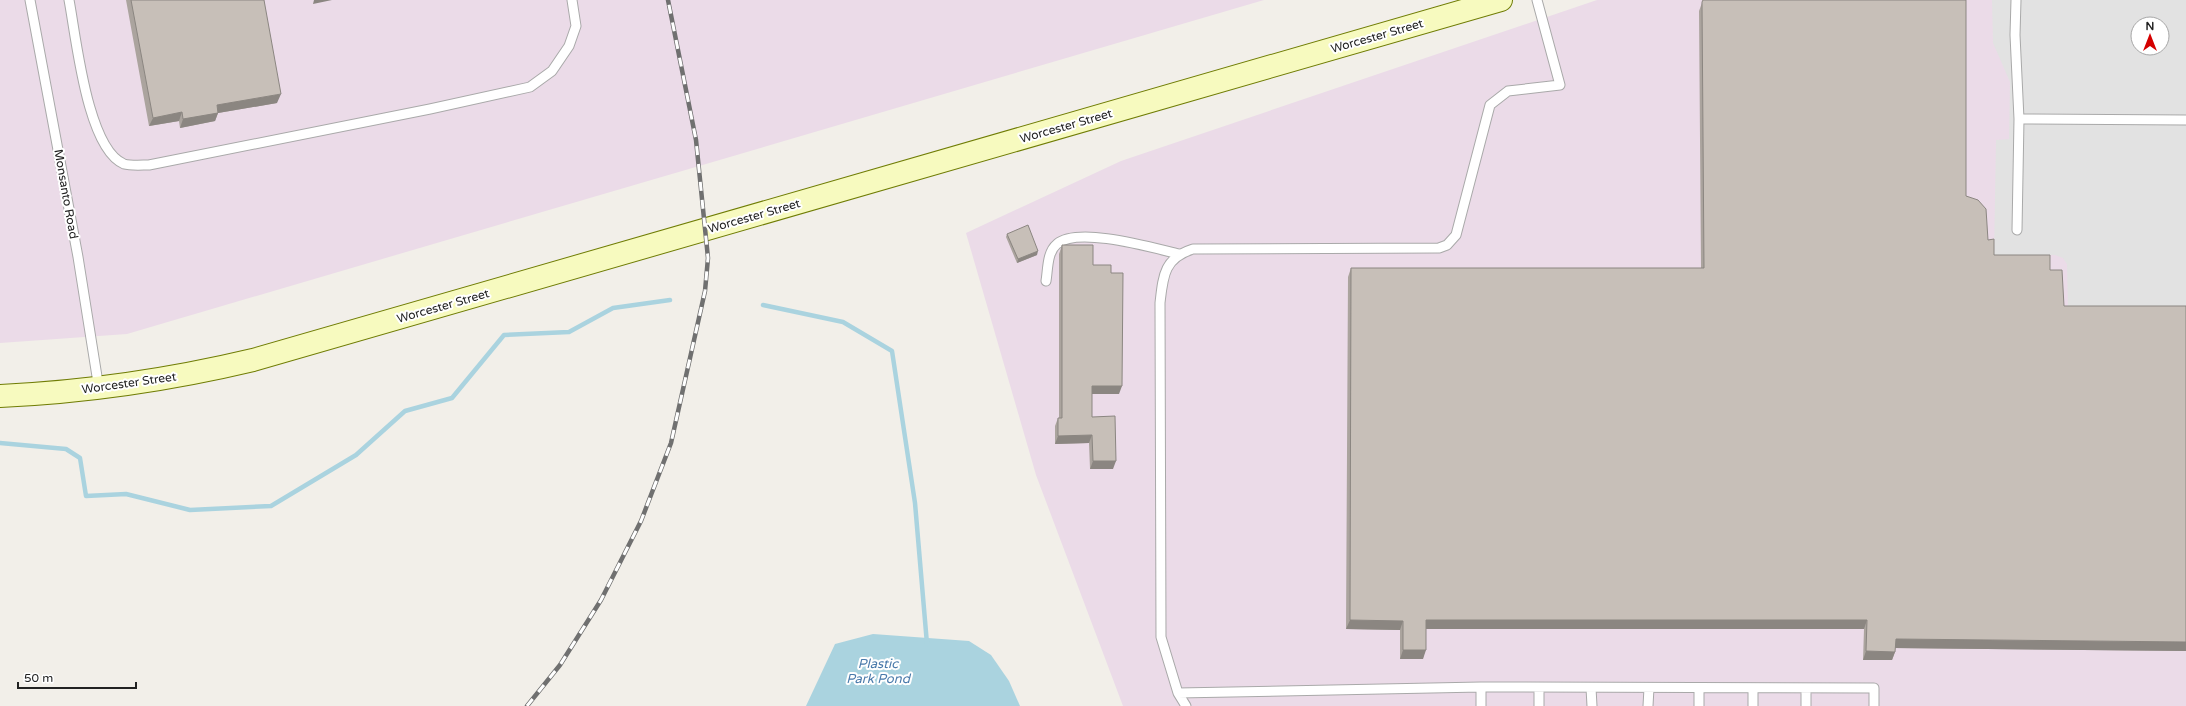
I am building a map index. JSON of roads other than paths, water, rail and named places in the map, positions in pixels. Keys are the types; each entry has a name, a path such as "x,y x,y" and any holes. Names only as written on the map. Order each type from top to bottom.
{"main road":[{"name":"Worcester Street","path":"0,396 99,389 212,370 260,358 1501,0"}],"lane":[{"name":"Monsanto Road","path":"30,0 78,257 99,389"},
{"path":"69,0 87,101 99,134 112,154 125,164 149,165 430,109 530,87 552,71 569,46 576,26 572,0"},
{"path":"1186,706 1178,693 1161,637 1160,303 1162,281 1166,270 1179,254 1193,249 1439,248 1447,245 1456,235 1490,105 1508,91 1560,85 1536,0"},
{"path":"2016,0 2015,35 2019,119 2017,230"},
{"path":"2019,119 2186,120"},
{"path":"1046,281 1050,254 1057,244 1072,238 1089,236 1179,254"},
{"path":"1178,693 1481,687 1699,689 1874,688 1874,706"},
{"path":"1481,687 1481,706"},
{"path":"1539,688 1539,706"},
{"path":"1591,688 1592,706"},
{"path":"1648,706 1649,688"},
{"path":"1806,688 1806,706"},
{"path":"1699,689 1699,706"},
{"path":"1753,689 1753,706"}],"water":[{"name":"Plastic Park Pond","path":"873,634 969,641 991,655 1009,681 1020,706 806,706 835,644"}],"waterway":[{"path":"0,443 66,449 80,458 86,496 126,494 190,510 271,506 356,455 405,411 452,398 504,335 569,332 613,308 670,300"},
{"path":"763,305 843,322 892,351 915,503 927,644"}],"railway":[{"path":"527,706 560,665 601,600 641,521 671,443 705,291 708,258 696,140 668,0"}]}
